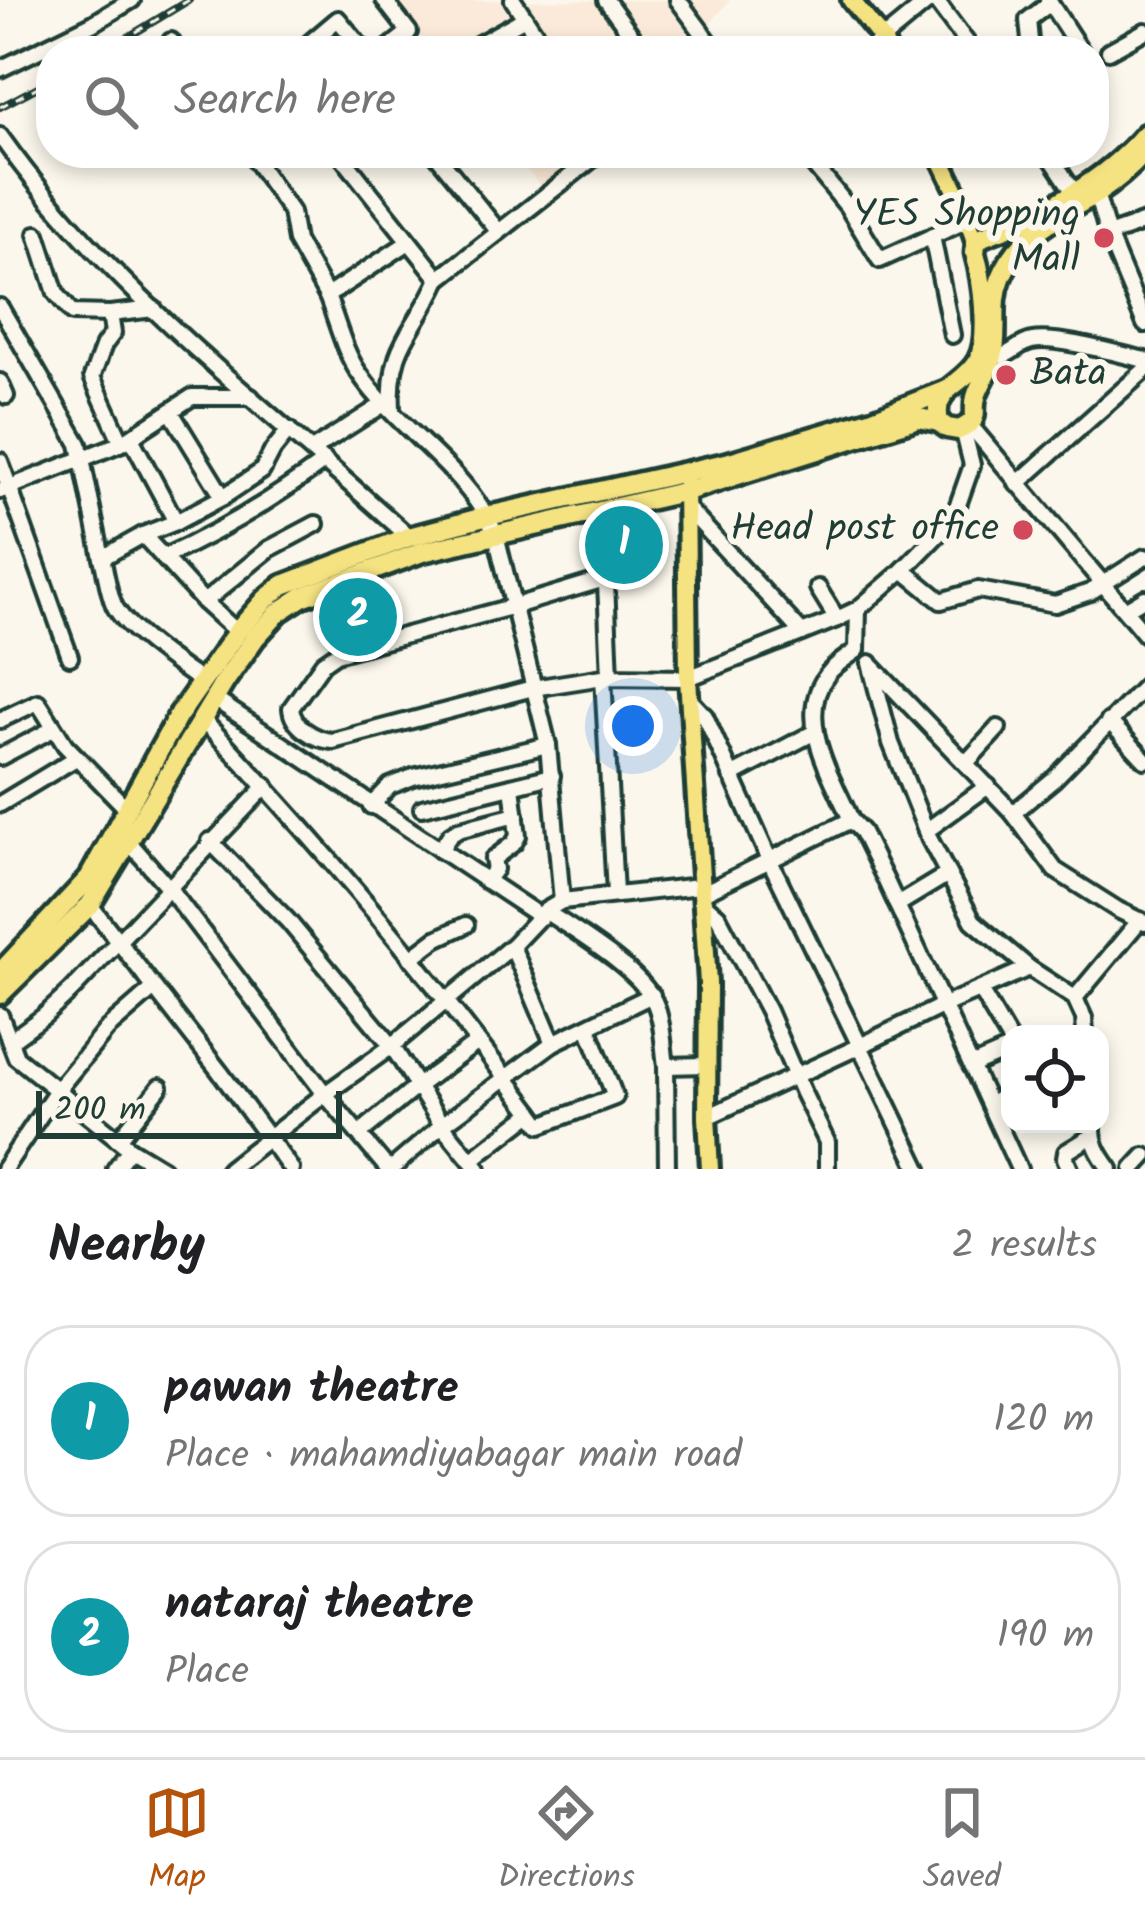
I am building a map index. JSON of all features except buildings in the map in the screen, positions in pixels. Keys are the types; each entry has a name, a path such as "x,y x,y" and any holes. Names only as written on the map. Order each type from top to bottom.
{"highway":[{"path":"987,358 977,253 982,237 1074,192 1107,171 1145,134"},
{"path":"977,253 984,268 1001,268 1040,227 1096,194 1145,152"},
{"path":"974,400 987,358 999,282 1011,255 1006,238 994,233"},
{"path":"939,422 939,397 987,358"},
{"path":"0,973 89,878 178,716 237,632 283,586 409,538 488,516 687,491 949,389 972,394 977,411 966,427 947,428 919,418 687,491 422,552 288,605 255,638 90,905 0,994"}],"main road":[{"path":"851,0 873,36"},
{"path":"945,168 977,253"},
{"path":"687,491 688,678 708,983 710,1169"}],"street":[{"path":"67,36 132,0"},
{"path":"384,0 409,32 404,36"},
{"path":"513,0 537,36"},
{"path":"606,0 632,36"},
{"path":"678,0 705,36"},
{"path":"892,36 932,0 961,36"},
{"path":"1030,36 1028,20 1049,2 1071,36"},
{"path":"492,36 525,17"},
{"path":"318,36 338,19 352,36"},
{"path":"1109,52 1145,31"},
{"path":"0,69 36,51"},
{"path":"0,136 25,172 98,254 409,538"},
{"path":"261,168 292,212 296,241 327,296 357,371 456,473 496,535 548,745 562,901"},
{"path":"351,168 440,279"},
{"path":"447,168 499,232"},
{"path":"388,408 399,347 440,279 581,168"},
{"path":"816,168 847,206 880,260 968,220"},
{"path":"1058,168 1074,192"},
{"path":"1096,194 1145,324"},
{"path":"1108,235 1145,222"},
{"path":"37,235 56,293 66,308 82,315 154,309"},
{"path":"932,236 952,335"},
{"path":"327,296 409,242"},
{"path":"0,307 70,424 84,459 115,606 202,682"},
{"path":"110,314 113,333 92,377 176,522"},
{"path":"987,358 1007,356 1031,341 1040,341 1145,360"},
{"path":"1017,484 1145,370"},
{"path":"5,489 126,441 192,397 250,397"},
{"path":"312,449 388,408"},
{"path":"171,412 223,497"},
{"path":"966,427 1145,634"},
{"path":"615,893 606,677 604,580 329,657 291,708 298,726 332,741 533,688 606,677 688,678 837,619 858,609 953,519 972,465 966,427"},
{"path":"102,558 223,497 262,471 289,430"},
{"path":"0,461 5,489 70,657"},
{"path":"164,557 216,534 325,461"},
{"path":"687,491 802,633"},
{"path":"204,602 269,549 316,524"},
{"path":"143,535 237,632"},
{"path":"903,570 941,601 978,590 1055,604 1090,592 1145,557"},
{"path":"818,588 837,619"},
{"path":"1125,610 1145,598"},
{"path":"858,609 857,650 1013,813 1055,870 1142,922 1075,998"},
{"path":"857,650 820,687 814,705 815,732 851,820 862,832 1019,1169"},
{"path":"870,663 891,743 926,831 974,921 1029,968 1075,998 1084,1025"},
{"path":"1013,813 1054,779 1145,686"},
{"path":"216,700 486,881 602,949 652,995 666,1066 667,1169"},
{"path":"690,700 705,716 920,1169"},
{"path":"0,720 38,702 76,758 128,810"},
{"path":"203,720 266,786 447,1001 541,1125 614,1098 587,1028"},
{"path":"1108,721 1145,760"},
{"path":"966,763 998,728"},
{"path":"0,757 53,729"},
{"path":"731,776 815,732"},
{"path":"371,806 390,786 413,777 548,745"},
{"path":"0,804 76,758"},
{"path":"422,808 552,776"},
{"path":"10,1041 44,1016 120,941 266,786"},
{"path":"486,881 495,869 491,862 517,840 512,786"},
{"path":"926,831 988,786"},
{"path":"440,850 458,830 516,815"},
{"path":"229,1169 392,1046 562,901 615,893 700,894 851,820"},
{"path":"210,841 288,921 392,1046 442,1125 475,1164 532,1113"},
{"path":"130,842 325,1094 389,1169 554,1043 652,995"},
{"path":"897,905 948,874"},
{"path":"700,894 718,916 768,1011 827,1142 827,1169"},
{"path":"90,905 291,1169"},
{"path":"411,958 466,925"},
{"path":"512,946 554,1043"},
{"path":"706,1117 1029,968"},
{"path":"4,1169 57,1090 107,1029 154,988"},
{"path":"980,990 1001,1028"},
{"path":"0,1015 16,1057 163,1169"},
{"path":"360,1133 478,1042"},
{"path":"971,1066 1001,1050"},
{"path":"0,1069 16,1057"},
{"path":"666,1066 706,1065"},
{"path":"115,1169 160,1087"},
{"path":"991,1105 1001,1098"},
{"path":"1070,1169 1066,1152 1089,1133"},
{"path":"1094,1133 1098,1153 1110,1169"},
{"path":"1133,1169 1145,1156"}],"shaded area":[{"path":"730,0 700,36 418,36 389,1"},
{"path":"525,168 578,168 545,192"}],"railway":[{"path":"130,36 189,0"},
{"path":"0,107 36,88"}],"place":[{"name":"YES Shopping Mall","path":"1104,238"},
{"name":"Bata","path":"1006,375"},
{"name":"Head post office","path":"1023,530"},
{"name":"pawan theatre","path":"624,545"},
{"name":"nataraj theatre","path":"358,617"}]}
